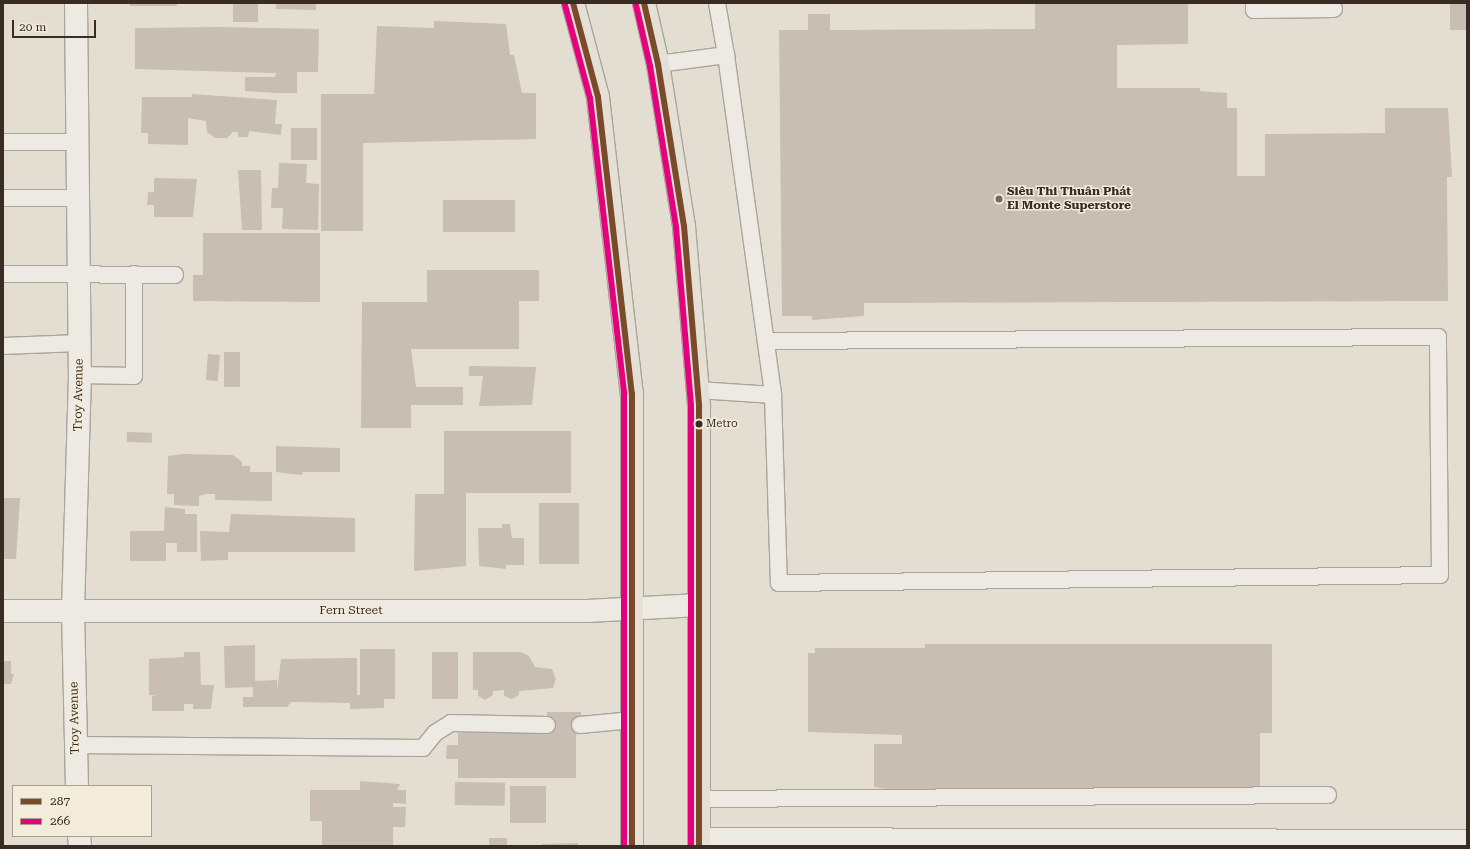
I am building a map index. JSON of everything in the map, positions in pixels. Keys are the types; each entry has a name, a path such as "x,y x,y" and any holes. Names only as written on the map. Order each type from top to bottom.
{"main road":[{"path":"573,3 598,97 632,394 634,606 632,846"},
{"path":"579,26 584,3"},
{"path":"644,3 658,64 684,226 698,390 699,842"}],"street":[{"name":"Troy Avenue","path":"76,3 80,375 73,611 77,785"},
{"name":"Fern Street","path":"3,611 587,611 634,606 699,605"},
{"path":"699,842 1412,844 1467,841"}],"lane":[{"path":"717,3 767,341 773,395 779,583 1440,575 1438,337 767,341"},
{"path":"1254,3 1254,10 1334,9"},
{"path":"658,64 726,56"},
{"path":"3,142 78,142"},
{"path":"3,198 78,198"},
{"path":"3,274 175,275"},
{"path":"80,375 134,376 134,274"},
{"path":"3,346 80,343"},
{"path":"698,390 773,395"},
{"path":"580,725 633,720"},
{"path":"76,745 423,748 435,733 451,723 547,725"},
{"path":"698,799 1328,795"}],"building":[{"path":"130,3 177,3 177,6 130,6"},
{"path":"233,3 258,3 258,22 233,22"},
{"path":"276,3 316,3 316,10 276,9"},
{"path":"1035,3 1188,3 1188,44 1117,45 1117,88 1200,88 1200,91 1227,93 1227,108 1237,108 1237,176 1265,176 1265,134 1385,133 1385,108 1448,108 1452,177 1447,177 1448,301 864,303 864,316 812,320 812,316 782,316 779,30 808,30 808,14 830,14 830,30 1035,29"},
{"path":"1450,3 1467,3 1467,30 1450,30"},
{"path":"434,21 506,24 510,55 514,55 522,93 536,93 536,139 363,143 363,231 321,231 321,94 374,94 377,26 434,28"},
{"path":"220,27 319,29 318,72 297,72 297,93 277,93 245,91 245,77 275,77 276,73 135,69 135,28"},
{"path":"192,94 277,100 275,124 282,124 281,135 249,131 248,137 238,137 238,132 233,132 227,138 215,138 207,132 206,121 188,118 188,145 148,144 148,133 141,133 142,97 192,97"},
{"path":"291,128 317,128 317,160 291,160"},
{"path":"279,163 307,164 306,183 319,184 318,230 282,229 283,208 271,208 272,188 278,188"},
{"path":"238,170 261,170 262,230 242,230"},
{"path":"154,178 197,179 193,217 154,217 154,205 147,205 148,192 154,192"},
{"path":"443,200 515,200 515,232 443,232"},
{"path":"203,233 320,233 320,302 193,301 193,275 203,275"},
{"path":"427,270 539,270 539,301 519,301 519,349 411,349 416,387 463,387 463,405 411,405 411,428 361,428 362,302 427,302"},
{"path":"224,352 240,352 240,387 224,387"},
{"path":"208,354 220,355 218,381 206,380"},
{"path":"469,366 536,367 532,405 479,406 483,376 469,376"},
{"path":"444,431 571,431 571,493 466,493 466,566 414,571 415,494 444,494"},
{"path":"127,432 152,433 152,443 127,442"},
{"path":"276,446 340,448 340,472 303,472 302,475 276,472"},
{"path":"183,454 233,455 242,462 242,466 250,466 250,472 272,472 272,501 215,500 215,494 206,494 199,496 199,506 174,505 174,494 167,494 168,456"},
{"path":"3,498 20,498 16,559 3,559"},
{"path":"539,503 579,503 579,564 539,564"},
{"path":"165,507 185,509 185,514 197,514 197,552 177,552 177,543 166,543 166,561 130,561 130,531 164,531"},
{"path":"231,514 355,518 355,552 228,552 228,560 201,561 200,531 229,532"},
{"path":"502,524 510,524 512,538 524,538 524,565 506,565 506,569 479,566 478,528 502,528"},
{"path":"925,644 1272,644 1272,733 1260,733 1260,792 902,791 874,787 874,744 902,744 902,735 808,732 808,653 815,653 815,648 925,648"},
{"path":"255,645 255,681 277,680 277,692 281,659 357,658 357,695 360,695 360,649 395,649 395,699 384,699 384,708 350,709 350,703 291,702 287,707 243,707 243,697 253,697 253,687 225,688 224,646"},
{"path":"184,652 200,652 201,685 214,685 211,709 193,709 193,704 184,704 184,711 152,711 152,696 157,695 149,695 149,659 184,657"},
{"path":"432,652 458,652 458,699 432,699"},
{"path":"473,652 521,652 529,656 535,667 552,669 556,679 553,688 519,691 519,695 512,699 504,696 504,690 493,691 493,695 485,700 478,696 478,690 473,690"},
{"path":"3,661 11,661 11,674 14,674 11,684 3,684"},
{"path":"547,712 581,712 580,734 576,734 576,778 458,778 458,759 446,759 447,745 458,745 458,733 547,733"},
{"path":"360,781 400,784 397,790 406,790 406,804 393,803 393,807 406,807 405,827 393,827 393,846 322,846 322,821 310,821 310,790 360,790"},
{"path":"455,782 505,783 505,806 455,805"},
{"path":"510,786 546,786 546,823 510,823"},
{"path":"489,838 507,838 507,846 489,846"},
{"path":"578,843 578,846 541,846 541,844"}],"transit line":[{"name":"287","path":"573,3 598,97 632,394 632,846"},
{"name":"287","path":"644,3 658,64 684,226 699,406 699,846"},
{"name":"266","path":"565,5 590,98 624,394 624,846"},
{"name":"266","path":"636,5 650,66 676,227 691,406 691,846"}],"place":[{"name":"Siêu Thi Thuân Phát El Monte Superstore","path":"999,199"},
{"name":"Metro","path":"699,424"}]}
